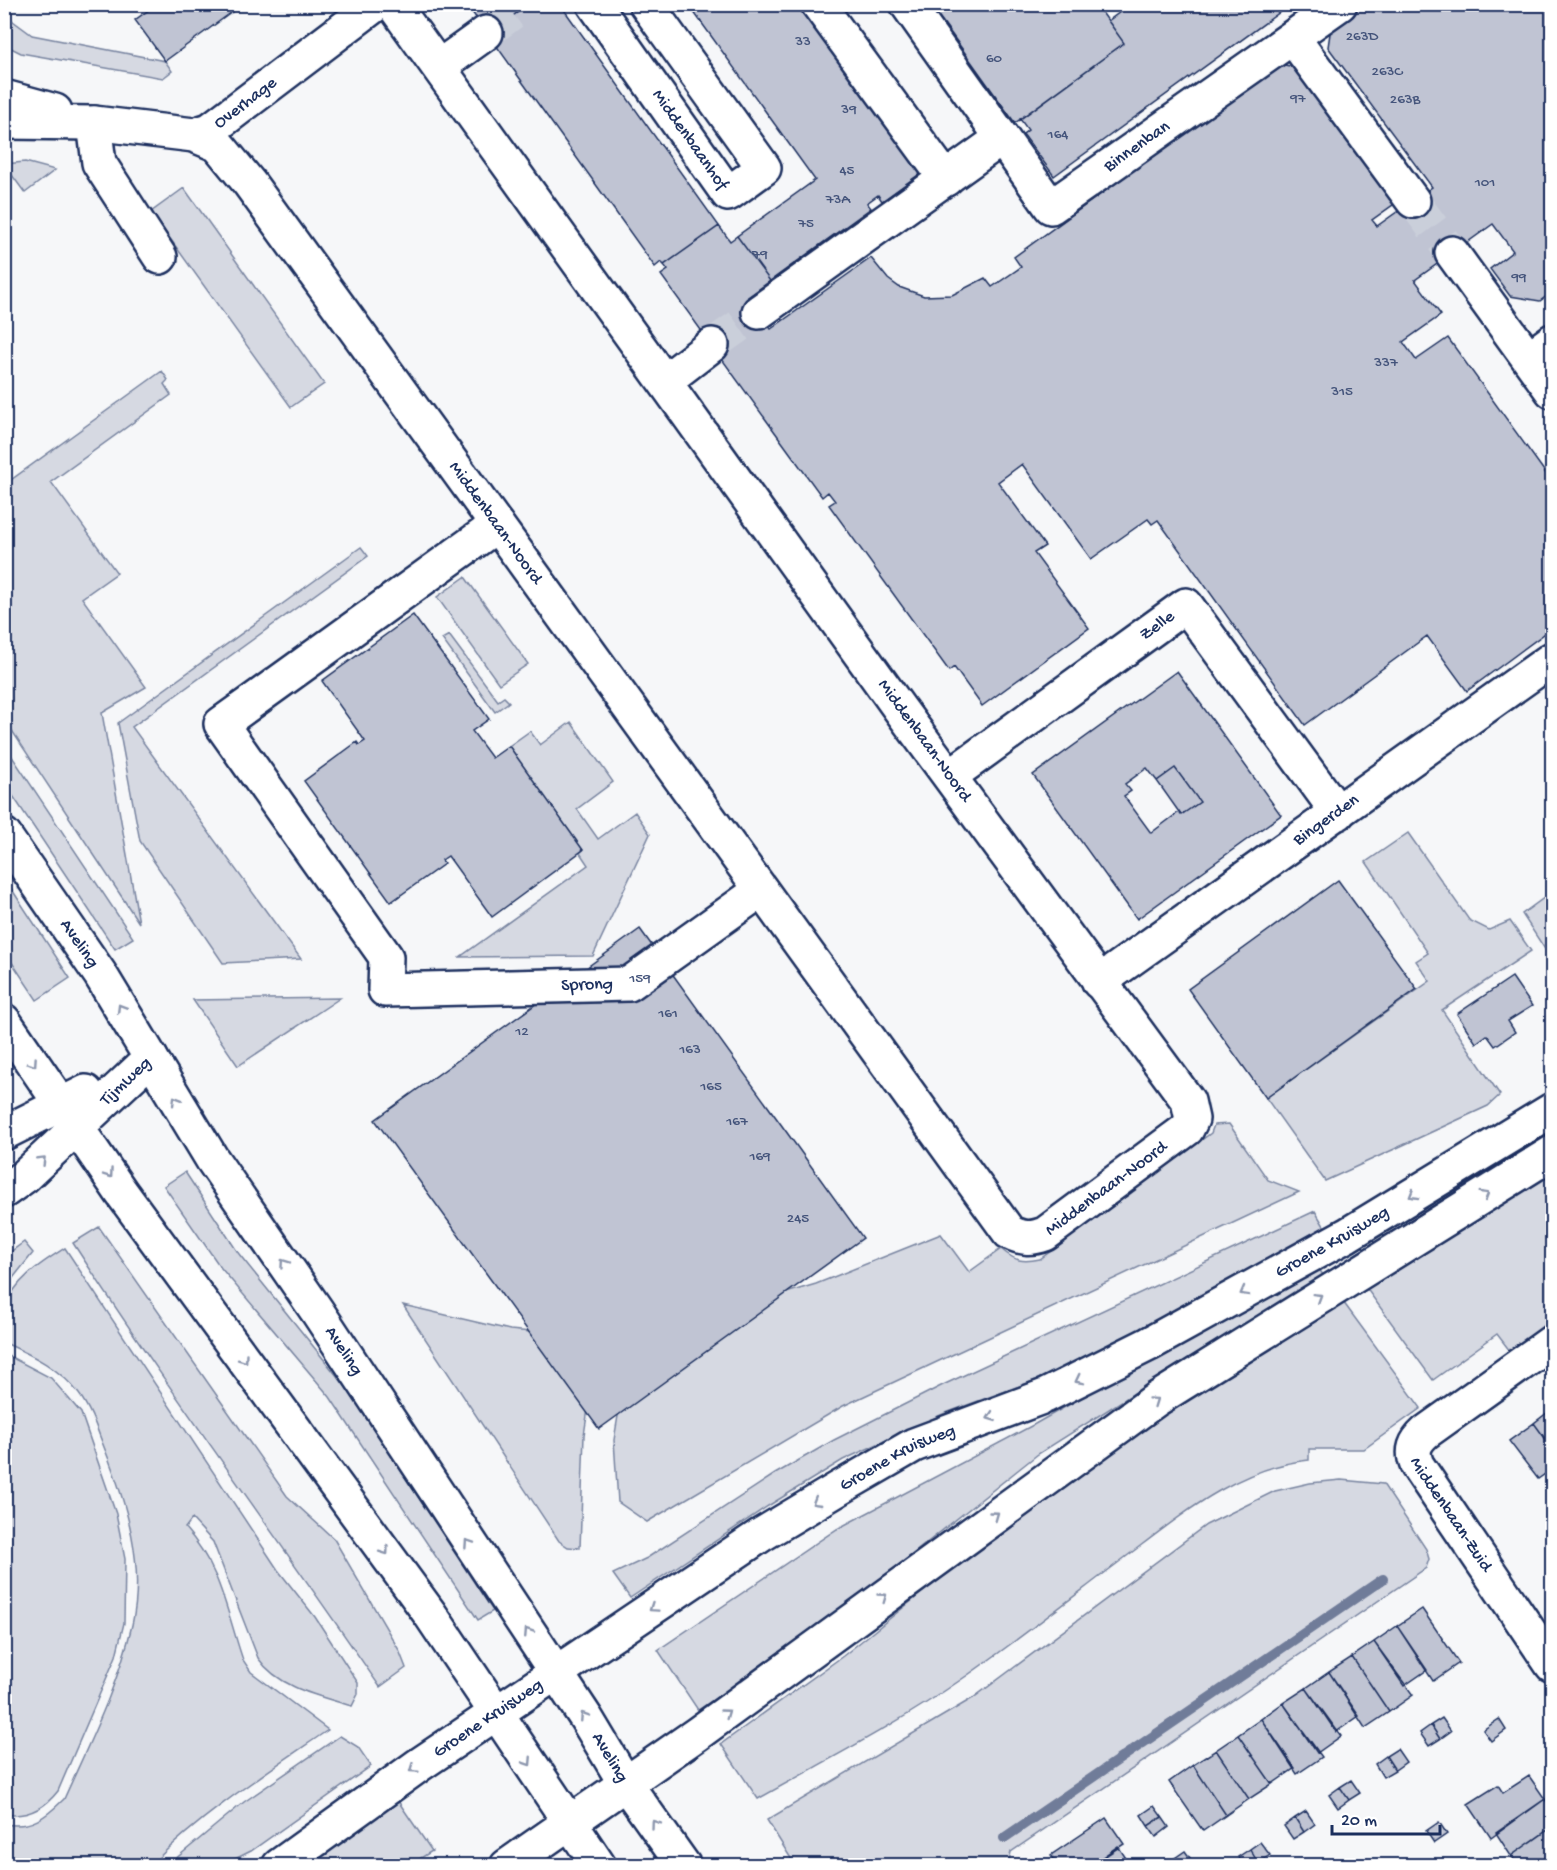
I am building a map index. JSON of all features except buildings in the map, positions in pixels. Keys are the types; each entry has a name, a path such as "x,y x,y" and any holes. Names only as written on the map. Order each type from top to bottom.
{"street":[{"name":"Overhage","path":"4,122 94,123 194,135 210,130 224,122 376,4"},
{"name":"Middenbaan-Noord","path":"194,135 218,145 250,184 1009,1232 1021,1238 1032,1239 1045,1234 1187,1130 1192,1119 1188,1101 1099,982 664,381 440,66 393,4"},
{"name":"Middenbaanhof","path":"594,4 728,194 764,168 646,4"},
{"path":"818,4 946,179"},
{"name":"Binnenban","path":"907,4 1051,207 1340,4"},
{"path":"440,66 486,33"},
{"path":"1293,38 1413,201"},
{"name":"Overhage","path":"4,97 94,123"},
{"path":"94,123 99,163 160,257"},
{"path":"759,312 1002,138"},
{"path":"1452,253 1541,350 1552,391"},
{"path":"664,381 712,345"},
{"name":"Sprong","path":"497,525 220,724 386,957 385,990 629,984 761,890"},
{"name":"Zelle","path":"950,776 1186,605 1338,813"},
{"name":"Bingerden","path":"1099,982 1552,659"},
{"name":"Aveling","path":"4,835 100,974 212,1159 317,1311 625,1783 684,1866"},
{"path":"4,1021 121,1192 423,1605 598,1866"},
{"name":"Tijmweg","path":"4,1191 25,1176 69,1116 151,1058"},
{"name":"Groene Kruisweg","path":"279,1866 496,1713 761,1535 914,1445 1046,1396 1149,1344 1347,1235 1552,1110"},
{"name":"Tijmweg","path":"4,1133 69,1116"},
{"name":"Groene Kruisweg","path":"507,1866 697,1734 1157,1399 1552,1154"},
{"name":"Middenbaan-Zuid","path":"1552,1342 1418,1438 1414,1452 1417,1465 1552,1665"}],"shaded area":[{"path":"5,9 13,21 32,35 165,61 172,71 163,78 21,53 5,45"},
{"path":"25,162 55,170 25,193 9,171 4,174 5,164"},
{"path":"184,188 324,384 291,407 151,212"},
{"path":"162,371 168,380 164,384 171,395 51,482 117,573 82,598 146,687 102,713 139,923 5,720 4,485"},
{"path":"361,547 368,556 132,727 301,959 223,963 140,841 118,723"},
{"path":"465,577 528,664 499,684 437,597"},
{"path":"449,635 498,701 504,697 509,702 495,712 442,639"},
{"path":"571,722 613,782 577,809 598,839 635,812 650,834 593,956 460,957 588,865 580,853 583,850 509,746 530,731 540,745"},
{"path":"5,746 133,938 115,949 5,784"},
{"path":"1408,833 1469,920 1489,930 1510,921 1531,951 1442,1010 1500,1095 1488,1106 1325,1181 1266,1098 1430,981 1416,961 1428,953 1366,862"},
{"path":"5,879 70,978 37,1000 5,952"},
{"path":"1552,892 1552,960 1522,914"},
{"path":"340,998 238,1066 193,1000"},
{"path":"1552,1116 1552,1138 1374,1247 1362,1231"},
{"path":"1229,1124 1268,1180 1299,1192 843,1406 647,1522 618,1502 614,1440 621,1398 776,1296 816,1284 941,1234 969,1272 1001,1249 1019,1260 1040,1259 1211,1133 1214,1125"},
{"path":"1552,1162 1552,1326 1513,1355 1497,1334 1433,1380 1361,1281"},
{"path":"185,1172 239,1254 346,1387 493,1611 478,1620 330,1397 221,1268 164,1186"},
{"path":"1315,1211 1327,1231 1147,1331 1049,1375 943,1414 843,1460 768,1506 630,1598 613,1574 647,1558 775,1474 834,1440 943,1385"},
{"path":"99,1227 287,1496 334,1539 399,1650 406,1668 380,1687 148,1355 73,1243"},
{"path":"24,1242 33,1253 5,1288 5,1256"},
{"path":"65,1248 278,1570 315,1617 358,1683 358,1694 352,1706 300,1690 277,1677 267,1668 258,1658 213,1542 192,1519 185,1528 207,1558 215,1574 243,1660 251,1672 328,1730 214,1811 151,1865 5,1865 5,1824 30,1823 44,1816 64,1799 119,1670 136,1602 137,1580 132,1534 120,1490 90,1413 79,1394 64,1377 36,1358 5,1343 4,1313 14,1290 29,1273"},
{"path":"1316,1265 1326,1279 1248,1327 1199,1352 1038,1454 825,1624 698,1710 658,1650 837,1529 1035,1424"},
{"path":"1338,1295 1421,1408 1364,1449 1309,1449 1309,1460 1257,1473 1210,1496 983,1665 913,1711 758,1799 721,1744 843,1656 1075,1470"},
{"path":"403,1305 510,1330 563,1335 592,1383 584,1435 580,1548 568,1547 559,1541"},
{"path":"5,1354 51,1378 81,1413 116,1514 125,1559 124,1623 116,1656 58,1791 41,1807 20,1815 4,1814"},
{"path":"1341,1480 1383,1484 1426,1549 1429,1559 1426,1568 1011,1852 1008,1865 795,1865 767,1820 973,1698 1206,1525 1275,1491 1310,1483"},
{"path":"340,1736 358,1747 371,1766 251,1851 223,1865 168,1865 244,1802"},
{"path":"398,1801 432,1851 410,1865 308,1866"}],"waterway":[{"path":"1004,1838 1383,1579"}],"tunnel":[{"path":"486,33 525,4"},
{"path":"1413,201 1452,253"},
{"path":"712,345 759,312"}]}
